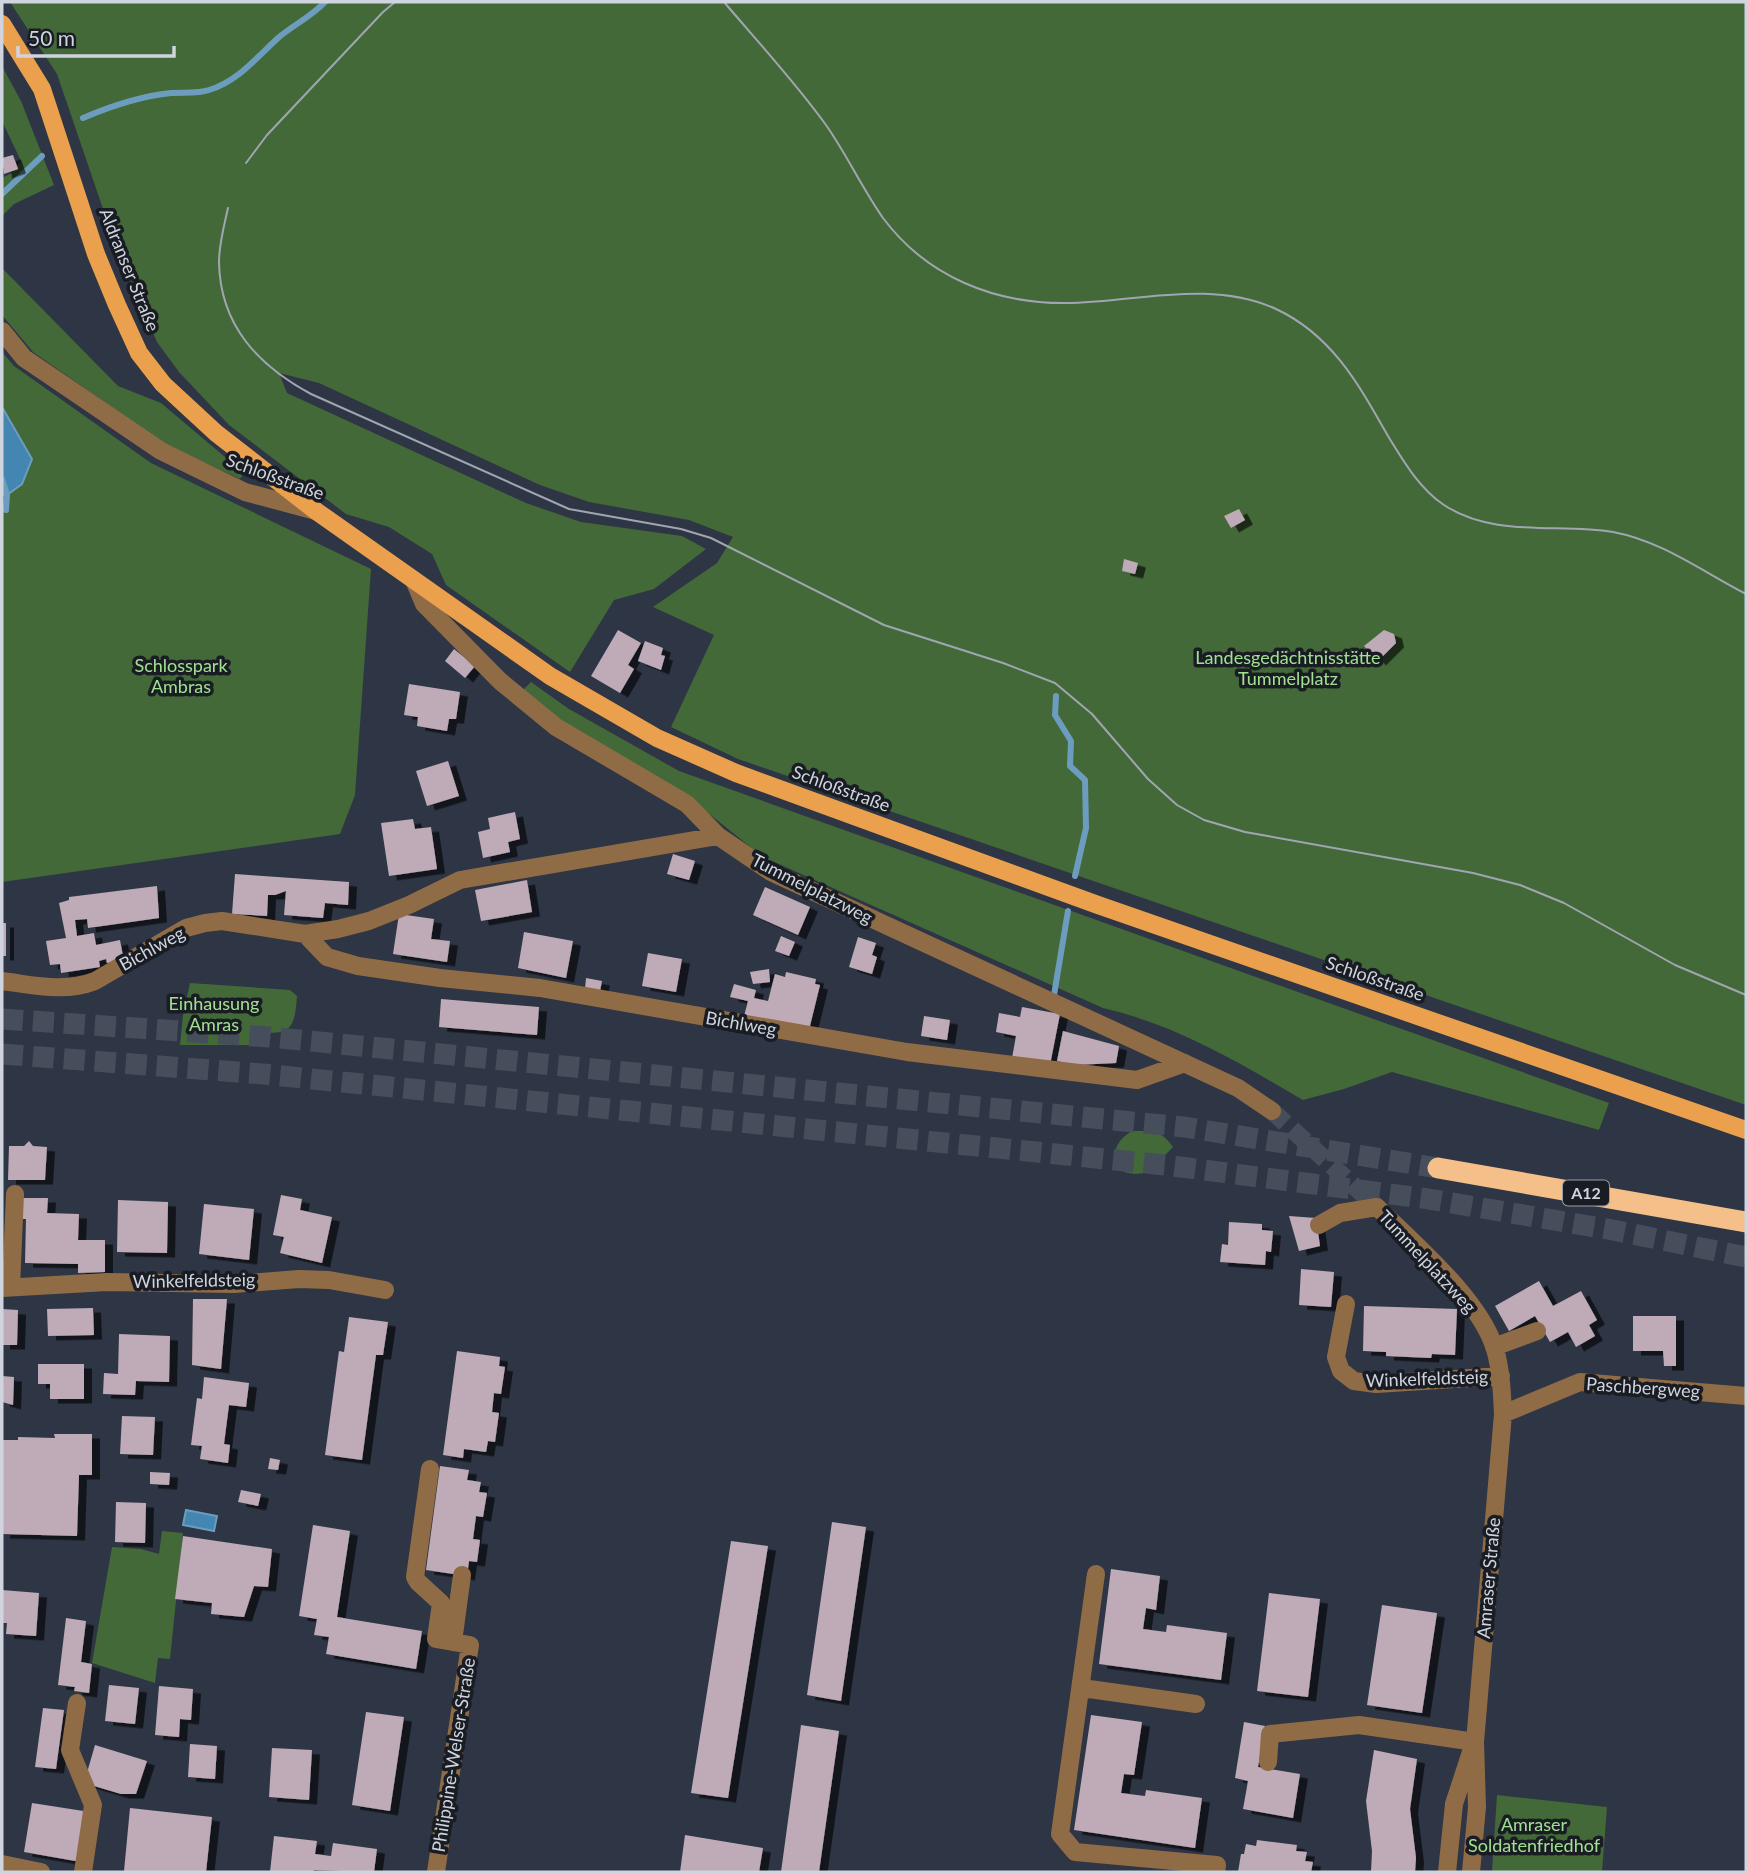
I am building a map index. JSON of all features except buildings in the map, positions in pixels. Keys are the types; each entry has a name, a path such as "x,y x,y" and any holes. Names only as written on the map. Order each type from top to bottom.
{"highway":[{"name":"A12","path":"1438,1168 1746,1222"}],"main road":[{"name":"Aldranser Straße","path":"2,24 42,89 96,254 139,353 163,384 216,433 316,512"},
{"name":"Schloßstraße","path":"316,512 550,676 657,738 736,773 1098,905 1746,1130"}],"street":[{"name":"Schloßstraße","path":"2,331 24,358 161,451 245,492 316,512"},
{"name":"Tummelplatzweg","path":"414,580 424,604 509,689 556,727 687,804 718,836 771,872 1238,1088 1272,1111"},
{"name":"Bichlweg","path":"2,981 64,989 79,987 95,981 186,928 205,923 222,920 305,934 338,929 369,921 409,905 460,880 718,836"},
{"name":"Bichlweg","path":"305,934 327,957 358,966 540,988 907,1052 1137,1080 1185,1063"},
{"path":"7,1288 15,1194"},
{"name":"Tummelplatzweg","path":"1319,1225 1340,1213 1377,1207 1455,1286 1478,1316 1494,1347 1501,1376 1503,1414"},
{"name":"Winkelfeldsteig","path":"7,1288 107,1282 234,1284 299,1279 329,1280 385,1290"},
{"name":"Winkelfeldsteig","path":"1346,1304 1336,1357 1341,1371 1354,1381 1376,1384 1501,1376"},
{"path":"1494,1347 1536,1331"},
{"name":"Paschbergweg","path":"1503,1414 1580,1382 1746,1396"},
{"name":"Amraser Straße","path":"1471,1872 1478,1807 1475,1742 1503,1414"},
{"name":"Philippine-Welser-Straße","path":"430,1469 415,1577 441,1603 436,1639 470,1645 436,1872"},
{"path":"1096,1574 1060,1835 1074,1852 1217,1865 1216,1872"},
{"path":"453,1642 463,1575"},
{"path":"1082,1688 1196,1704"},
{"path":"77,1703 70,1750 93,1805 83,1872"},
{"path":"1268,1762 1270,1734 1359,1725 1475,1742"},
{"name":"Amraser Straße","path":"1447,1872 1454,1804 1475,1742"},
{"path":"2,1864 41,1872"}],"green space":[{"name":"Landesgedächtnisstätte Tummelplatz","path":"10,2 1746,2 1746,1105 738,759 671,727 714,635 653,607 717,563 733,537 689,520 589,502 540,485 319,383 279,373 287,393 526,503 581,522 682,536 706,549 654,589 614,600 570,672 446,585 432,554 389,527 346,514 229,425 179,372 157,342 115,244 57,74"},
{"path":"2,66 21,101 54,185 14,204 2,216 2,178 12,173 21,161 2,121"},
{"path":"2,268 118,386 161,403 244,473 240,479 163,443 33,352 2,315"},
{"name":"Schlosspark Ambras","path":"2,352 14,366 151,463 371,569 355,795 340,834 2,882 2,495 7,495 32,459 2,407"},
{"path":"531,682 569,709 679,771 1609,1103 1599,1130 1392,1072 1303,1100 1181,1034 1103,1008 763,857 693,801 564,724 523,690"},
{"name":"Einhausung Amras","path":"190,983 290,990 297,996 293,1021 285,1030 261,1032 250,1045 180,1045"},
{"path":"1132,1131 1160,1134 1173,1147 1161,1159 1157,1169 1134,1174 1113,1165 1117,1145"},
{"path":"162,1531 183,1533 170,1659 158,1658 155,1683 92,1663 112,1547 141,1549 159,1554"},
{"name":"Amraser Soldatenfriedhof","path":"1497,1795 1607,1807 1602,1872 1492,1872"}],"water":[{"path":"2,407 32,459 22,484 7,495 2,495"},
{"path":"186,1510 217,1516 214,1531 183,1525"}],"waterway":[{"path":"83,118 137,99 160,94 200,92 219,86 238,75 278,38 325,2"},
{"path":"2,194 42,156"},
{"path":"2,479 7,495 6,510"},
{"path":"1056,696 1055,715 1071,741 1070,766 1085,780 1086,828 1075,876"},
{"path":"1054,995 1068,911"}],"tunnel":[{"path":"2,1019 269,1037 1184,1127 1438,1168"},
{"path":"2,1054 263,1074 1165,1165 1422,1198 1613,1230 1746,1257"},
{"path":"1272,1111 1377,1207"}],"tram line":[{"path":"246,163 267,135 395,2"},
{"path":"724,2 826,125 883,218 901,239 942,271 989,292 1040,302 1093,302 1199,294 1251,300 1276,309 1313,333 1342,363 1413,474 1427,491 1444,505 1463,515 1505,526 1592,530 1631,536 1682,558 1746,594"},
{"path":"228,208 219,262 226,306 235,325 259,357 275,371 311,394 569,509 681,529 711,538 884,625 1003,663 1055,683 1092,714 1148,779 1177,805 1204,820 1245,832 1473,873 1520,885 1564,903 1675,965 1746,995"}]}
